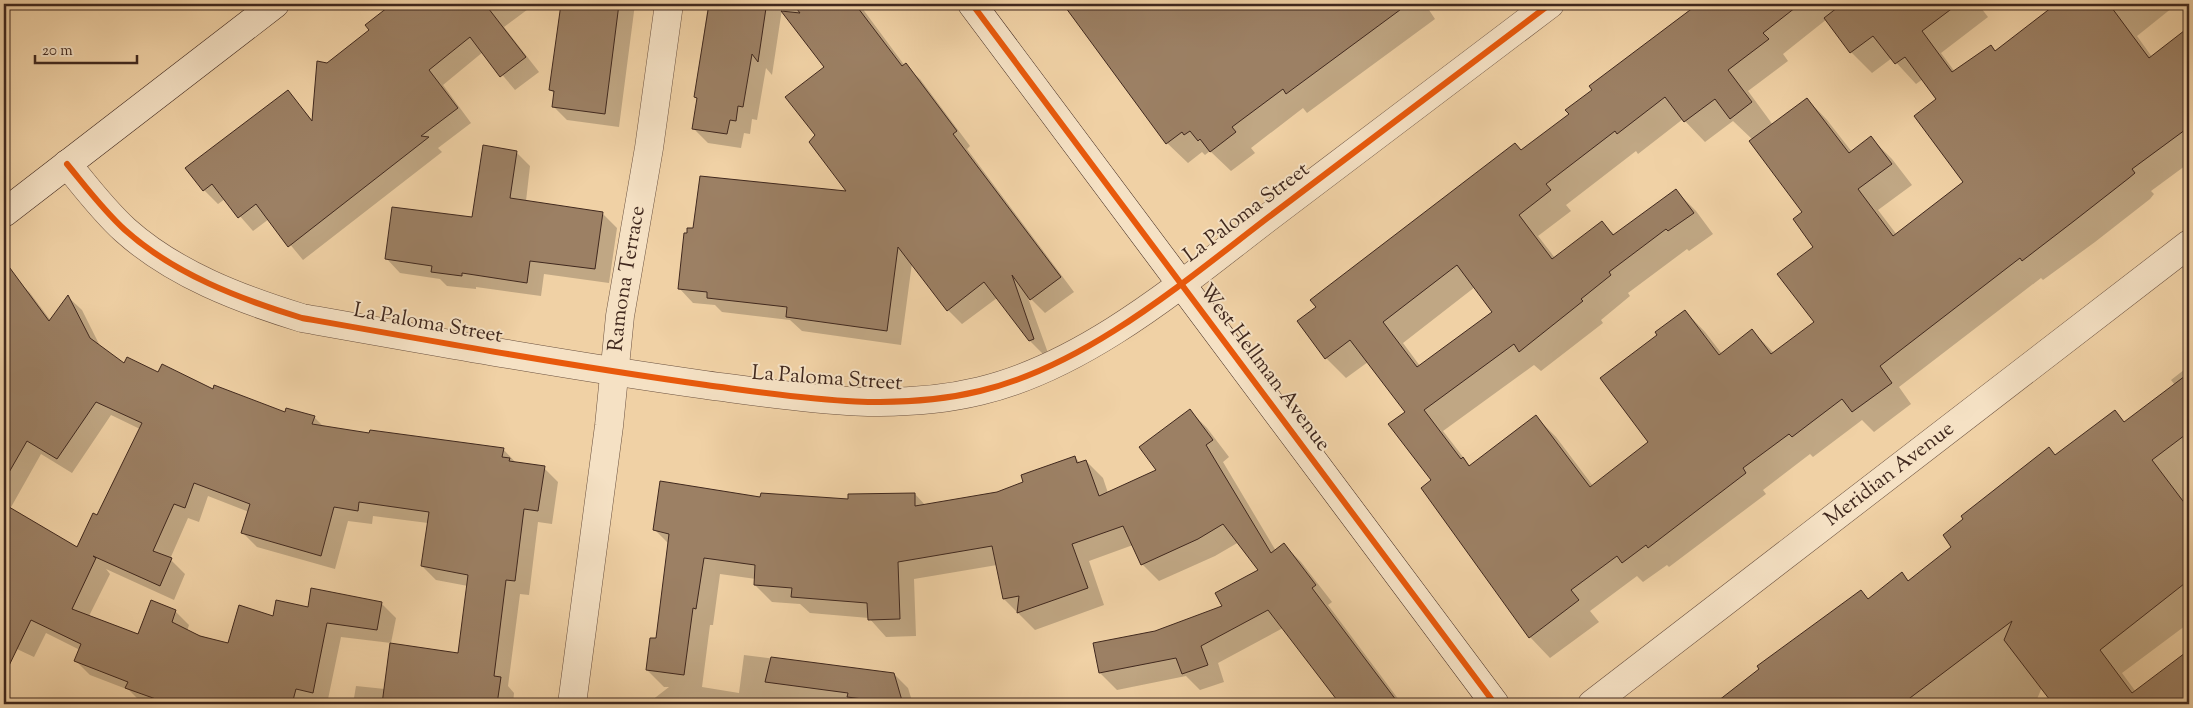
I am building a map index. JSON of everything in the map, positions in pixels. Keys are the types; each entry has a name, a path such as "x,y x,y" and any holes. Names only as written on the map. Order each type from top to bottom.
{"street":[{"path":"4,213 276,4"},
{"name":"Ramona Terrace","path":"572,704 615,372 620,316 649,148 669,4"},
{"name":"West Hellman Avenue","path":"972,4 1494,704"},
{"name":"La Paloma Street","path":"67,164 102,208 153,252 185,271 256,304 302,318 615,372 818,400 903,403 981,391 1050,367 1102,338 1180,284 1550,4"},
{"name":"Meridian Avenue","path":"1592,704 2189,244"}],"building":[{"path":"392,4 485,4 526,57 500,77 470,37 429,70 458,108 421,136 429,137 288,247 256,204 238,218 212,184 203,191 185,168 288,90 312,121 317,61 327,63 369,30 365,25"},
{"path":"561,4 619,4 605,114 552,107 554,91 549,90"},
{"path":"709,4 733,4 766,8 758,62 752,54 743,107 738,106 736,121 730,120 727,134 692,129 697,98 694,97"},
{"path":"793,4 855,4 902,66 906,63 957,131 953,134 1061,277 1030,300 1012,275 1034,339 1029,341 984,282 947,311 898,247 887,331 786,317 787,307 707,298 707,292 678,289 684,233 687,233 687,228 693,228 700,176 846,191 809,142 815,135 785,97 824,67 781,11 800,13"},
{"path":"1063,4 1408,4 1286,94 1283,89 1232,127 1236,132 1210,152 1200,139 1198,141 1190,131 1184,135 1182,132 1166,144"},
{"path":"1698,4 1800,4 1763,33 1769,39 1728,70 1752,102 1730,119 1715,99 1684,122 1665,97 1617,134 1615,131 1546,184 1551,190 1519,215 1552,259 1602,221 1613,235 1676,189 1694,213 1668,231 1666,229 1609,272 1611,275 1581,299 1583,301 1519,352 1514,344 1424,410 1461,459 1463,457 1469,466 1536,415 1590,487 1648,442 1600,378 1657,335 1655,332 1685,310 1719,355 1752,329 1771,354 1814,322 1777,274 1813,247 1793,219 1802,212 1749,141 1807,98 1849,153 1871,136 1892,164 1858,189 1893,236 1963,182 1914,116 1936,99 1905,57 1895,64 1873,36 1850,53 1824,18 1842,4 1958,4 1922,31 1952,72 1991,45 1995,51 2056,4 2109,4 2149,58 2189,27 2189,127 2132,169 2135,173 2074,221 2022,261 2020,258 1880,366 1892,383 1852,412 1842,399 1792,437 1789,434 1743,468 1746,473 1648,548 1646,545 1622,563 1617,556 1571,590 1579,600 1529,638 1421,488 1431,480 1388,424 1405,412 1350,340 1325,359 1297,321 1316,307 1310,300 1515,143 1521,150 1569,114 1565,110 1592,90 1589,86","holes":["1457,265 1492,312 1417,367 1383,322"]},
{"path":"483,145 517,151 510,198 603,212 595,269 530,261 527,283 462,273 462,276 431,272 432,266 385,259 392,207 472,217"},
{"path":"4,260 49,321 68,295 90,338 124,363 127,357 158,372 162,364 213,389 214,385 285,412 286,408 315,416 312,424 369,433 370,430 504,448 502,457 510,458 509,461 545,466 538,511 524,509 515,581 506,580 494,676 501,677 497,704 382,704 390,643 458,653 468,575 421,566 429,512 359,502 358,511 334,507 321,556 241,533 250,504 194,483 185,508 174,504 153,551 172,558 160,586 93,556 96,558 72,609 138,634 151,600 176,610 172,622 200,636 228,643 239,605 273,616 276,600 308,607 311,588 382,602 377,630 327,623 313,693 296,689 292,704 167,703 125,688 128,682 74,661 81,644 31,620 4,676 4,504 77,547 93,513 97,515 142,423 96,402 57,459 27,441 4,481"},
{"path":"2189,373 2189,432 2152,460 2189,509 2189,580 2100,650 2132,693 2189,650 2189,704 2053,704 2004,640 2012,621 1902,704 1714,704 1759,669 1757,666 1861,590 1868,599 1902,572 1908,581 1951,547 1943,535 1963,519 1961,516 2049,447 2055,455 2115,410 2124,422"},
{"path":"1190,409 1213,440 1206,445 1271,553 1284,543 1316,585 1312,588 1399,704 1340,704 1268,610 1201,646 1208,665 1182,674 1176,658 1099,673 1093,643 1155,631 1222,606 1215,593 1258,570 1223,524 1198,539 1141,565 1123,526 1072,544 1088,588 1017,613 1019,596 1003,599 992,546 898,562 900,619 868,620 867,603 791,597 792,588 754,585 755,565 704,558 696,609 693,608 684,675 646,670 650,638 656,638 669,534 653,530 660,481 760,497 761,493 848,499 848,494 915,493 915,506 997,492 1023,482 1021,475 1075,456 1077,463 1086,460 1099,496 1156,470 1139,447"},
{"path":"771,657 894,673 903,704 847,697 848,693 765,682"}],"cycle path":[{"path":"972,4 1495,704"},
{"path":"67,164 125,230 165,260 232,293 302,318 554,362 774,394 843,401 877,402 946,398 980,391 1020,379 1060,362 1098,341 1135,317 1207,265 1550,4"}]}
